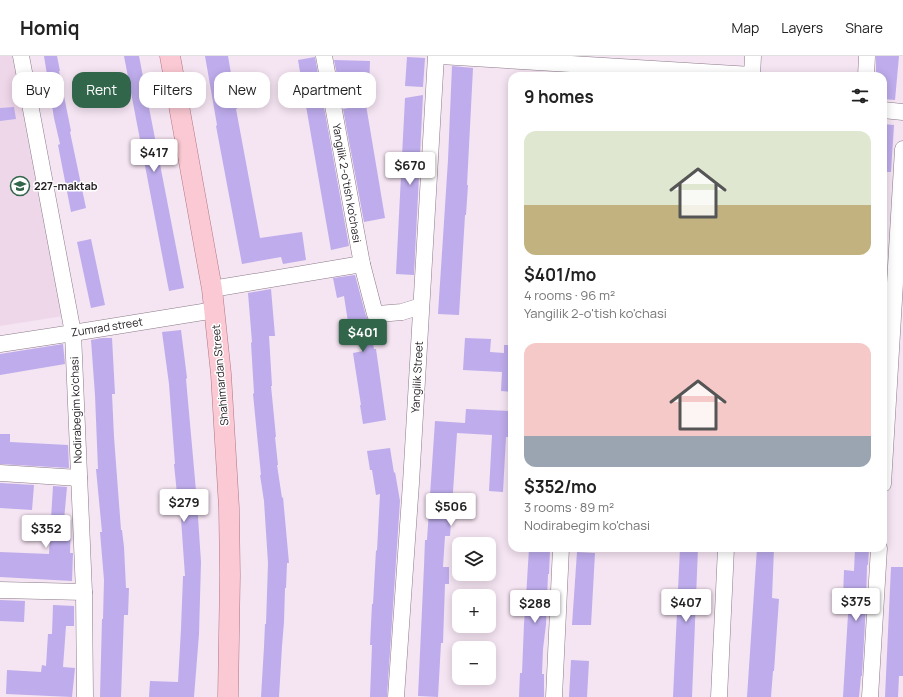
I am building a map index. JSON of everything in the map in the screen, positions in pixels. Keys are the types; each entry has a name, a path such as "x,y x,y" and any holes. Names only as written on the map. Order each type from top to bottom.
{"main road":[{"name":"Shahimardan Street","path":"170,56 212,289 221,374 229,508 230,575 228,697"}],"street":[{"name":"Nodirabegim ko'chasi","path":"21,56 73,333 84,592 85,697"},
{"name":"Yangilik 2-o'tish ko'chasi","path":"324,56 362,264 375,314 402,312 421,306"},
{"name":"Yangilik Street","path":"396,697 436,56"},
{"path":"440,56 586,70 641,72"},
{"path":"752,72 753,56"},
{"path":"866,72 867,56"},
{"path":"887,110 903,112"},
{"path":"887,392 903,149"},
{"path":"212,289 362,264"},
{"name":"Zumrad street","path":"0,344 214,310"},
{"path":"0,473 79,478"},
{"path":"554,697 561,552"},
{"path":"719,697 726,552"},
{"path":"870,697 879,552"},
{"path":"0,590 84,592"}],"shaded area":[{"name":"227-maktab","path":"0,56 17,56 20,72 12,72 12,108 26,108 64,316 0,326"}],"building":[{"path":"44,56 57,56 60,71 47,72"},
{"path":"124,56 139,56 142,72 139,72 139,108 149,108 184,288 169,291 131,93 131,72 127,72"},
{"path":"205,56 228,56 231,72 214,72 214,108"},
{"path":"876,56 899,56 895,100 887,99 887,72 876,72"},
{"path":"315,57 318,72 300,72 298,60"},
{"path":"407,57 425,58 423,87 405,86"},
{"path":"334,60 370,61 370,72 336,72"},
{"path":"452,66 473,68 468,185 459,315 438,314 448,160"},
{"path":"423,95 414,275 396,274 405,98"},
{"path":"64,96 86,208 71,212 58,145 60,144 52,108 64,108"},
{"path":"0,108 14,108 16,119 0,121"},
{"path":"214,108 237,108 260,238 302,232 306,260 283,264 281,257 242,264"},
{"path":"306,108 324,108 349,246 331,250"},
{"path":"367,108 385,218 364,222 343,109"},
{"path":"887,124 894,125 891,172 887,172"},
{"path":"91,239 105,305 91,308 77,242"},
{"path":"355,275 366,316 369,321 374,349 376,349 386,420 363,424 353,353 363,351 358,320 348,322 344,296 337,298 333,278"},
{"path":"271,289 275,336 269,336 271,386 277,465 282,498 283,497 289,563 287,563 285,588 279,697 261,697 268,563 264,501 260,475 253,394 252,342 248,293"},
{"path":"181,330 187,378 201,562 199,634 194,697 149,697 150,681 178,682 183,576 185,576 180,504 178,504 174,464 169,384 162,332"},
{"path":"112,338 115,394 112,394 114,437 121,530 124,547 126,588 129,588 128,615 124,615 121,697 100,697 104,580 100,532 102,532 96,469 98,469 91,340"},
{"path":"465,338 491,339 490,352 504,353 504,345 508,345 508,392 501,391 502,372 463,370"},
{"path":"63,344 65,364 0,375 0,354"},
{"path":"466,409 508,411 508,437 506,437 503,492 489,491 492,435 457,433 450,536 445,536 443,567 449,567 449,584 445,584 443,643 441,643 438,697 418,696 425,540 427,540 435,421 465,423"},
{"path":"0,434 10,434 10,442 68,445 69,468 0,464"},
{"path":"390,448 400,501 387,697 370,697 372,604 380,494 376,495 367,451"},
{"path":"0,483 34,485 32,510 0,508"},
{"path":"53,486 67,487 64,520 71,520 70,553 73,553 72,581 0,577 0,552 49,554 50,536 43,535 44,519 51,519"},
{"path":"529,552 550,552 546,624 543,649 542,674 544,674 544,697 519,697 520,673 522,673"},
{"path":"577,552 595,553 591,625 572,625"},
{"path":"680,552 698,552 692,697 673,697"},
{"path":"757,552 774,552 772,598 779,599 771,697 747,697"},
{"path":"855,552 869,552 862,676 859,697 843,697 849,598 843,598 844,570 854,571"},
{"path":"891,567 903,567 903,676 899,676 898,697 885,697"},
{"path":"0,600 25,601 24,622 0,621"},
{"path":"53,605 74,606 74,626 66,626 63,667 75,668 72,697 6,694 7,670 41,672 42,665 46,666 48,634 52,634"},
{"path":"571,660 589,661 587,697 569,697"}],"place":[{"name":"227-maktab","path":"20,186"}]}
